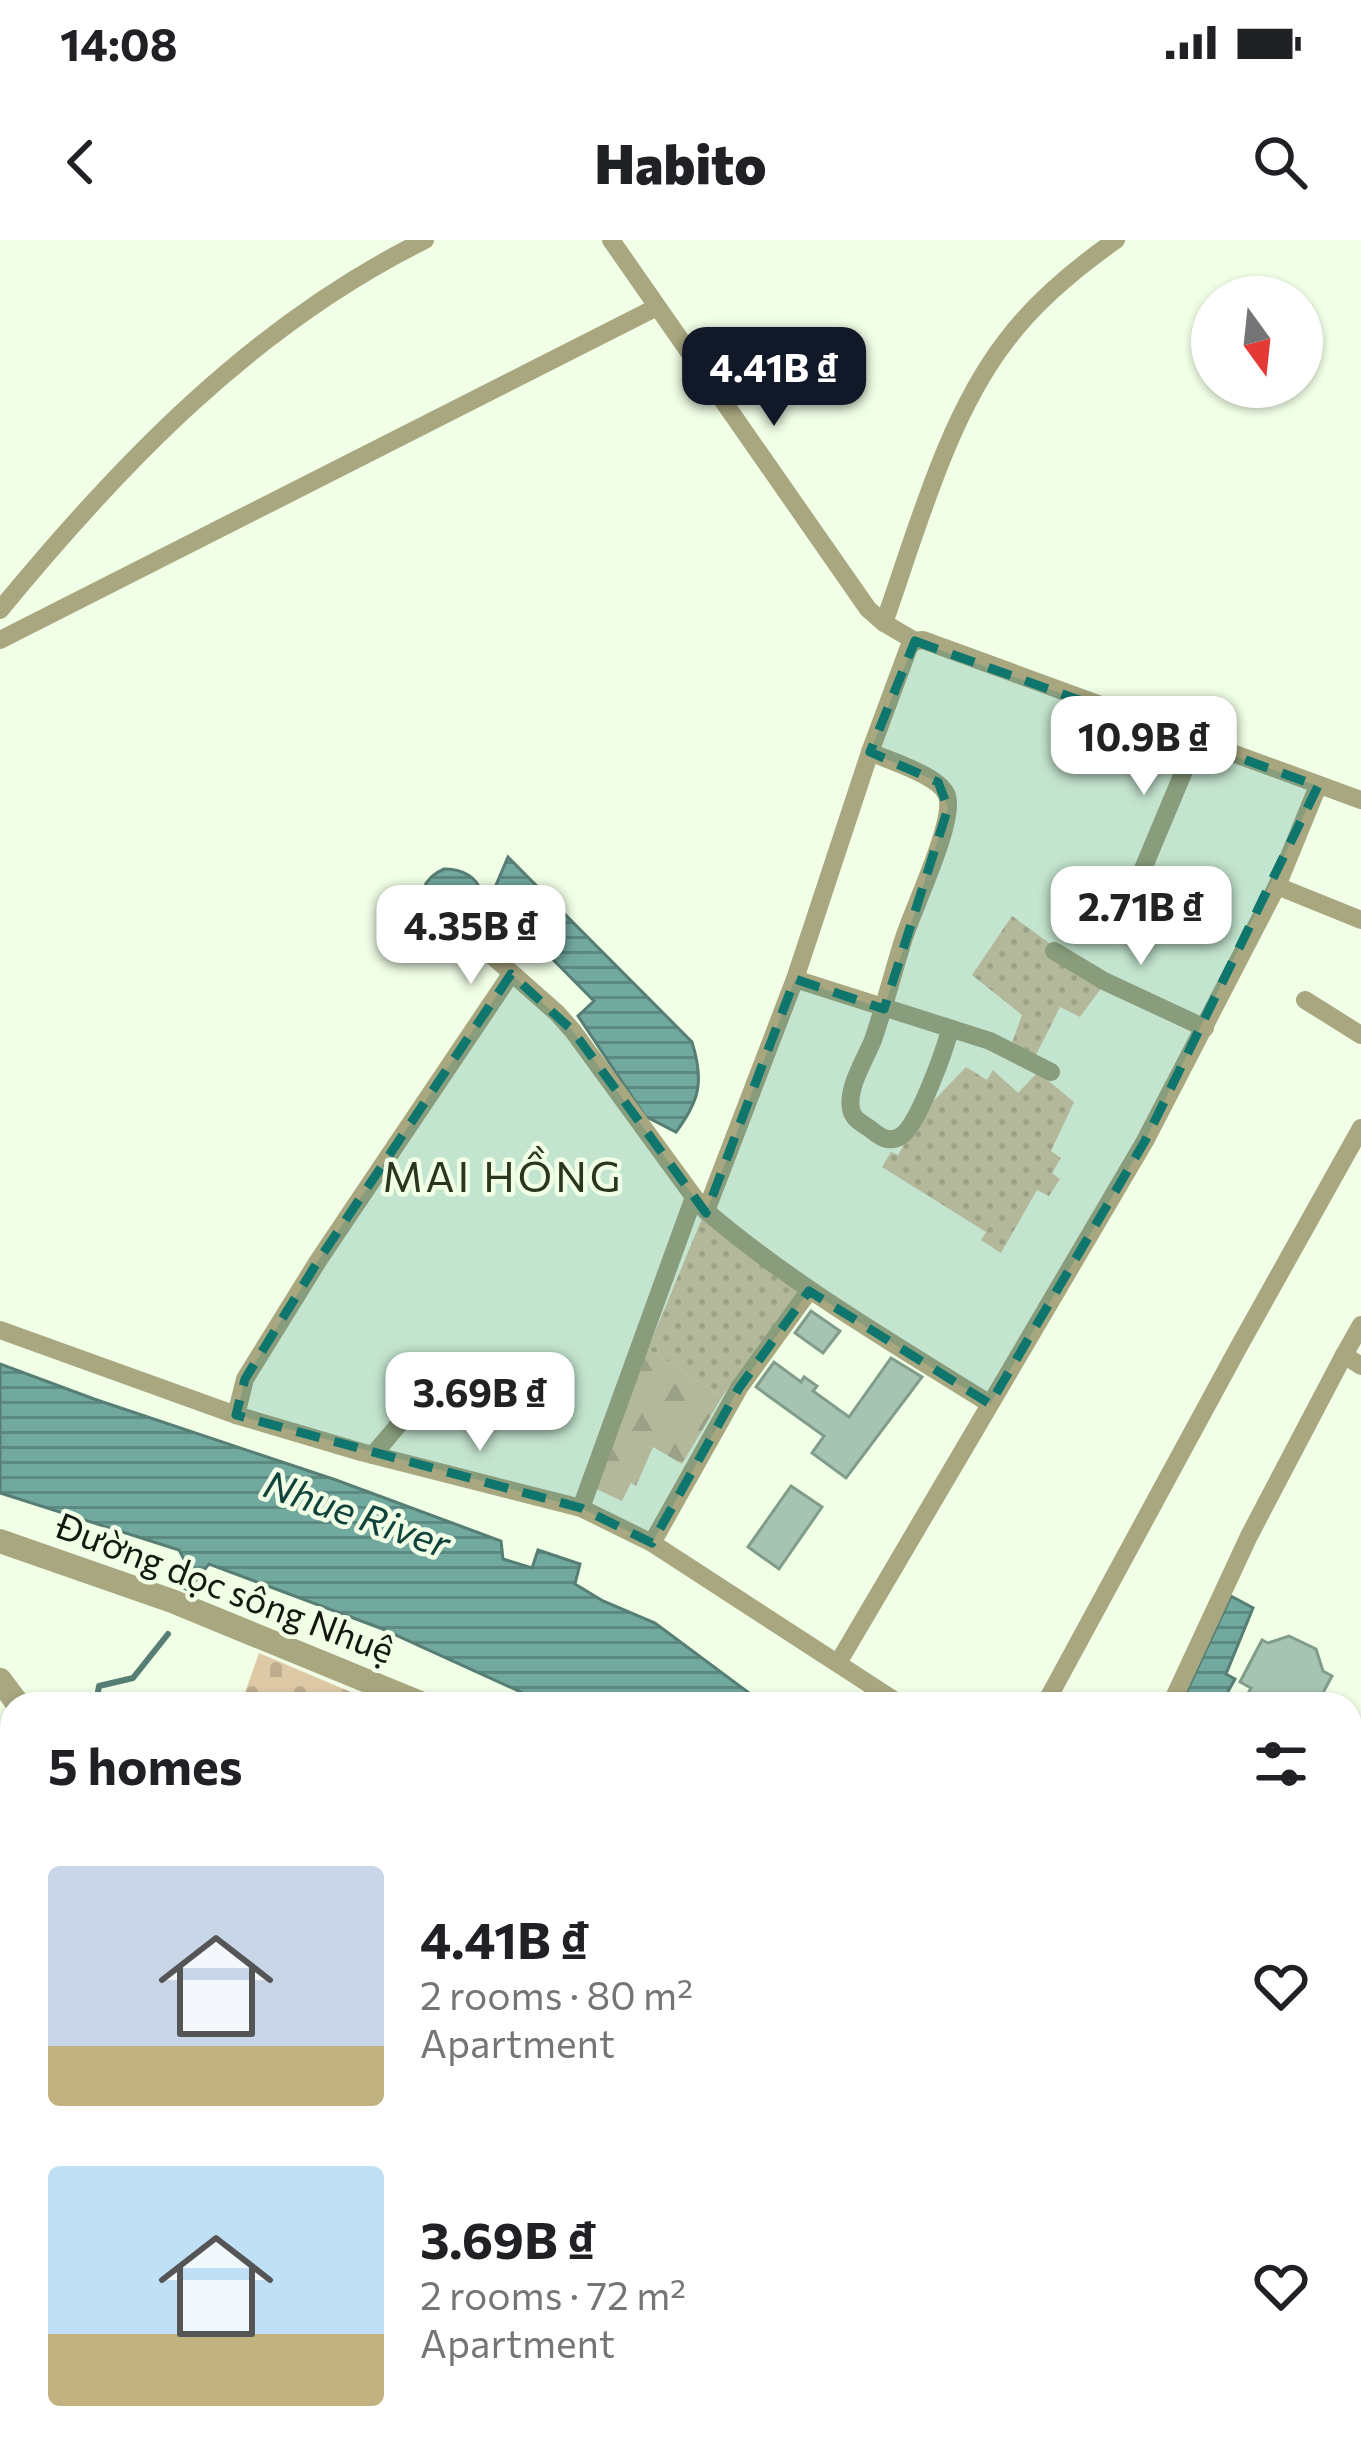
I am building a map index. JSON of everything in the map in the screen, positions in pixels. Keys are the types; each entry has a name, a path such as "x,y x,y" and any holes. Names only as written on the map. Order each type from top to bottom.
{"street":[{"path":"0,610 96,496 194,399 297,316 425,240"},
{"path":"611,240 868,609 884,623 915,641 923,640 1361,800"},
{"path":"884,623 943,458 979,382 1005,341 1035,309 1116,240"},
{"path":"0,640 657,307"},
{"path":"581,1508 700,1204 795,979 870,752 915,641"},
{"path":"1141,876 1197,740"},
{"path":"870,752 938,782 947,795 948,808 884,1009 853,1087 850,1105 855,1118 883,1139 906,1133 938,1071 950,1030"},
{"path":"838,1663 1145,1141 1277,886 1318,786"},
{"path":"1277,886 1361,920"},
{"path":"403,905 440,934 465,932 573,1031 700,1204 751,1249 809,1291 991,1404"},
{"path":"1054,950 1104,981 1205,1028"},
{"path":"236,1415 245,1379 318,1261 512,974"},
{"path":"795,979 990,1041 1051,1072"},
{"path":"1305,1000 1361,1035"},
{"path":"1051,1692 1361,1128"},
{"path":"652,1543 739,1388 809,1291"},
{"path":"1178,1692 1249,1536 1352,1360 1361,1325"},
{"path":"0,1330 236,1415 581,1508 652,1543 882,1692"},
{"path":"373,1455 427,1391"},
{"name":"Đường dọc sông Nhuệ","path":"0,1540 172,1601 394,1692"}],"highlighted area":[{"path":"915,641 1318,786 1145,1141 990,1404 809,1291 739,1388 652,1543 581,1508 236,1415 245,1379 318,1261 511,974 573,1031 706,1213 795,979 884,1009 948,808 938,782 870,752"}],"green space":[{"path":"1012,916 1105,983 1080,1017 1060,1007 1036,1055 1011,1046 1022,1015 972,975"},
{"path":"966,1067 987,1080 993,1070 1018,1093 1038,1072 1074,1102 1051,1151 1061,1158 1052,1173 1060,1179 1049,1196 1037,1190 1001,1253 981,1240 986,1232 882,1167 891,1152 898,1155 923,1112"},
{"path":"703,1216 799,1291 722,1397 648,1349"},
{"path":"648,1349 722,1397 682,1464 653,1447 636,1486 631,1483 622,1501 594,1488"},
{"path":"259,1653 351,1692 245,1692"}],"water":[{"path":"508,857 692,1042 697,1090 676,1132 645,1116 578,1016 594,1001 491,897"},
{"path":"444,869 469,875 481,892 480,911 462,929 426,918 423,910 426,883"},
{"name":"Nhue River","path":"0,1364 501,1541 503,1559 532,1568 538,1550 580,1564 575,1584 655,1623 748,1692 521,1692 380,1628 209,1564 188,1590 178,1586 186,1563 179,1550 0,1493"},
{"path":"1231,1596 1253,1608 1226,1674 1235,1679 1228,1692 1187,1692"}],"building":[{"path":"811,1311 840,1331 823,1353 795,1333"},
{"path":"891,1358 922,1377 846,1478 812,1453 824,1436 756,1387 774,1362 801,1382 804,1377 817,1386 813,1391 849,1417"},
{"path":"791,1486 822,1507 779,1569 748,1547"},
{"path":"1289,1636 1316,1649 1323,1671 1332,1676 1323,1692 1249,1692 1251,1688 1240,1682 1262,1640 1268,1643"}],"waterway":[{"path":"98,1692 99,1686 133,1678 168,1634"}],"district":[{"name":"MAI HỒNG","path":"503,1177"}]}
